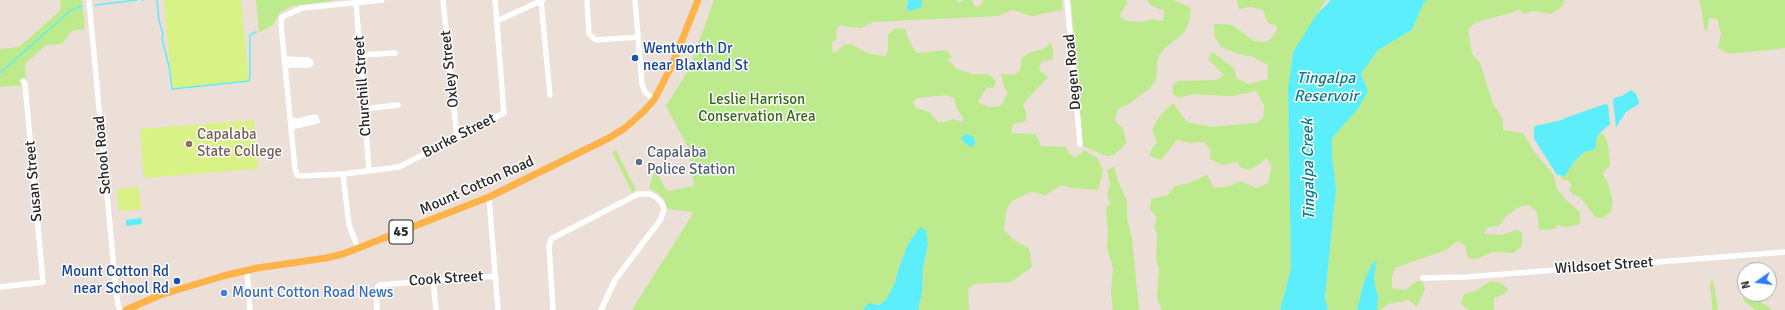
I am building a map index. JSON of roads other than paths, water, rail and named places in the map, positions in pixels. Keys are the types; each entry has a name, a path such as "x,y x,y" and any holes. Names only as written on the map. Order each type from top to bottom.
{"main road":[{"name":"Mount Cotton Road","path":"126,310 160,295 257,268 326,258 358,248 489,197 609,138 625,128 654,100 672,65 699,2"}],"street":[{"name":"School Road","path":"89,0 116,291 120,310"},
{"path":"291,120 299,121 314,117 317,121 291,127 281,24 283,16 302,8 382,0"},
{"name":"Oxley Street","path":"443,0 457,137"},
{"name":"Burke Street","path":"291,127 295,172 297,175 303,177 343,174 399,166 504,113 495,0"},
{"path":"497,21 542,0 550,95"},
{"path":"587,0 589,34 596,40 638,37"},
{"path":"634,0 642,85 645,92 654,100"},
{"name":"Degen Road","path":"1067,0 1080,144"},
{"name":"Churchill Street","path":"356,3 369,170"},
{"path":"360,55 394,53"},
{"name":"Susan Street","path":"0,286 43,282 25,84 23,81"},
{"path":"364,109 398,105"},
{"path":"343,174 349,225 358,248"},
{"path":"553,310 548,246 551,239 638,194 650,194 655,196 661,202 664,209 661,219 615,280 601,310"},
{"path":"489,197 498,310"},
{"name":"Wildsoet Street","path":"1423,278 1785,252"},
{"path":"247,271 250,310"},
{"name":"Cook Street","path":"377,310 376,290 379,285 386,283 496,276"},
{"path":"433,280 436,310"}],"water":[{"path":"907,0 922,0 921,8 908,11 906,7 908,3"},
{"name":"Tingalpa Reservoir","path":"1331,0 1428,0 1424,2 1412,30 1378,50 1361,74 1368,91 1358,109 1332,138 1332,155 1336,189 1325,298 1328,310 1280,310 1291,268 1288,89 1293,52 1316,15"},
{"path":"1631,90 1636,94 1639,104 1626,112 1616,127 1613,101 1614,98 1622,96"},
{"path":"1605,104 1608,105 1610,124 1599,134 1596,139 1596,147 1594,150 1584,152 1574,162 1565,176 1557,175 1534,138 1535,126 1562,120"},
{"path":"966,134 972,136 975,140 975,144 972,147 961,139"},
{"path":"141,218 142,224 126,226 126,220"},
{"path":"920,227 926,230 928,245 923,268 922,293 918,310 862,310 869,303 879,305 886,300 894,285 908,244"},
{"path":"1377,261 1374,276 1378,295 1377,310 1357,310 1364,281 1372,264"}],"waterway":[{"path":"95,5 137,0"},
{"path":"157,0 159,20 163,34 162,39 169,66 172,89 249,81 250,35 256,32"},
{"path":"0,73 70,11 82,6"}],"place":[{"name":"Wentworth Dr near Blaxland St","path":"635,58"},
{"name":"Capalaba State College","path":"189,144"},
{"name":"Capalaba Police Station","path":"639,162"},
{"name":"Mount Cotton Rd near School Rd","path":"177,281"},
{"name":"Mount Cotton Road News","path":"224,293"}],"park label":[{"name":"Leslie Harrison Conservation Area","path":"757,108"}],"water label":[{"name":"Tingalpa Creek","path":"1309,169"}]}
